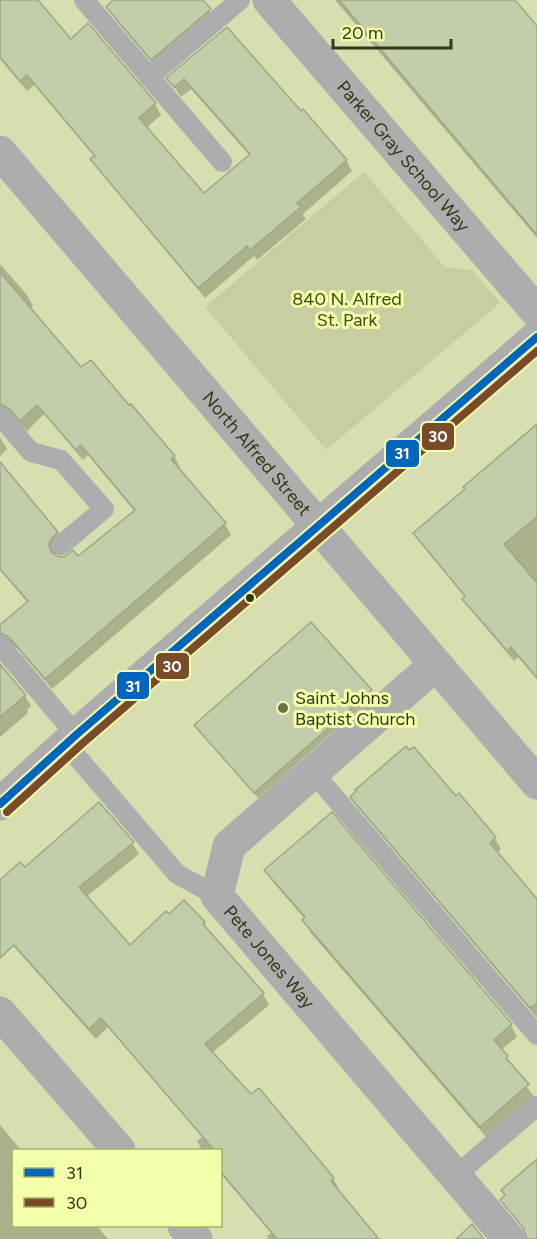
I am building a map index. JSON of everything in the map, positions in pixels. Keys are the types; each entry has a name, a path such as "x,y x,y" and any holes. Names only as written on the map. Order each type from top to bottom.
{"street":[{"name":"Parker Gray School Way","path":"269,0 537,312"},
{"name":"North Alfred Street","path":"0,152 537,783"},
{"path":"0,804 537,337"},
{"name":"Pete Jones Way","path":"435,664 229,846 217,896 509,1239"},
{"path":"0,1013 118,1149"},
{"path":"185,1227 196,1239"}],"lane":[{"path":"84,0 222,162"},
{"path":"149,77 240,0"},
{"path":"0,416 31,452 61,460 104,509 62,545"},
{"path":"0,645 71,740 177,874 217,896"},
{"path":"312,771 537,1035"},
{"path":"455,1176 537,1106"}],"green space":[{"name":"840 N. Alfred St. Park","path":"364,172 445,267 472,270 500,303 326,450 205,307"}],"building":[{"path":"0,0 38,0 71,39 88,23 156,103 139,118 204,193 250,154 184,79 174,87 166,78 227,27 347,160 297,203 301,207 250,250 247,246 198,288 90,159 95,156 27,75 20,81 0,57"},
{"path":"113,0 203,0 211,9 151,60 106,7"},
{"path":"339,0 515,0 537,26 537,235"},
{"path":"0,272 81,367 91,360 129,405 131,404 175,456 171,459 226,523 45,679 9,637 0,633 0,625 28,601 0,569 0,462 58,532 50,540 49,546 51,552 57,556 64,557 73,550 78,556 135,510 81,445 76,450 37,405 20,421 9,408 0,404"},
{"path":"537,424 537,517 504,544 537,583 537,678 511,647 507,651 462,599 465,596 413,533"},
{"name":"Saint Johns Baptist Church","path":"311,622 372,690 254,793 194,725"},
{"path":"0,664 26,695 0,717"},
{"path":"406,746 409,750 414,747 456,796 459,793 496,837 490,843 537,899 537,1003 530,1008 350,797 355,790"},
{"path":"99,802 134,842 79,887 130,945 166,911 169,914 184,900 205,922 203,924 264,993 205,1044 251,1094 259,1088 334,1178 331,1181 379,1239 277,1239 222,1173 222,1149 213,1149 101,1018 89,1029 14,945 0,958 0,880 20,862 25,867"},
{"path":"332,812 512,1024 494,1040 508,1056 506,1058 529,1084 480,1127 302,920 305,917 264,870"},
{"path":"537,1159 537,1239 527,1239 523,1227 500,1200 505,1195 501,1190"},
{"path":"472,1224 484,1239 456,1239"}],"transit line":[{"name":"31","path":"0,804 76,735 537,337"},
{"name":"30","path":"7,812 83,743 537,351"}],"place":[{"name":"Saint Johns Baptist Church","path":"283,708"}]}
